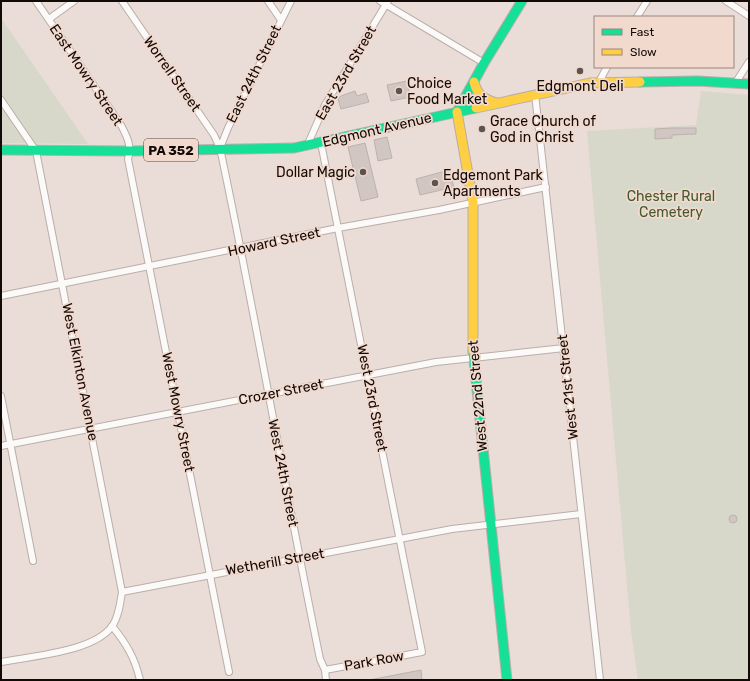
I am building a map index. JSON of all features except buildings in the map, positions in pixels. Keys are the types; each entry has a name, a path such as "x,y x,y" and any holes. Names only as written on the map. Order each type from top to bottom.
{"main road":[{"path":"457,112 484,63 522,1"},
{"path":"474,82 479,95 485,100 497,103"},
{"name":"Edgmont Avenue","path":"1,150 130,151 220,148 294,148 534,94 599,82 736,82 749,84"},
{"name":"West 22nd Street","path":"457,112 473,202 473,359 508,680"}],"street":[{"name":"East Mowry Street","path":"36,1 121,125 129,140 130,151"},
{"path":"49,19 74,1"},
{"name":"Worrell Street","path":"122,1 214,135 220,148"},
{"path":"268,1 281,20"},
{"name":"East 24th Street","path":"220,148 228,128 291,1"},
{"path":"380,1 387,3 484,63"},
{"path":"638,16 647,1"},
{"path":"726,1 749,16"},
{"name":"East 23rd Street","path":"307,146 325,105 387,3"},
{"path":"736,82 749,62"},
{"path":"599,82 606,68"},
{"name":"West 21st Street","path":"534,94 546,187 600,680"},
{"path":"1,100 36,151"},
{"name":"West 23rd Street","path":"321,143 422,652"},
{"name":"West 24th Street","path":"220,148 241,249 299,558 320,659 325,670 326,680"},
{"name":"West Elkinton Avenue","path":"36,151 122,592"},
{"name":"West Mowry Street","path":"130,151 128,159 229,672"},
{"name":"Howard Street","path":"1,296 546,187"},
{"name":"Crozer Street","path":"1,446 179,413 268,394 436,362 564,348"},
{"path":"1,396 33,561"},
{"name":"Wetherill Street","path":"122,592 399,538 452,529 581,514"},
{"path":"1,662 89,644 100,638 112,626 120,608 122,592"},
{"path":"112,626 125,641 134,658 140,680"},
{"name":"Park Row","path":"325,670 422,652"}],"green space":[{"path":"1,18 88,144 1,143"},
{"name":"Chester Rural Cemetery","path":"701,91 749,95 749,680 638,680 631,631 587,131 696,125"}],"traffic: fast":[{"path":"457,112 484,63 522,1"},
{"path":"640,82 698,81 749,84"},
{"path":"1,150 130,151 294,148 476,108"},
{"path":"473,351 507,680"}],"traffic: slow":[{"path":"474,82 477,90 482,96 496,103"},
{"path":"476,108 590,83 640,82"},
{"path":"457,112 473,202 473,351"}],"place":[{"name":"Edgmont Deli","path":"580,71"},
{"name":"Choice Food Market","path":"399,91"},
{"name":"Grace Church of God in Christ","path":"482,129"},
{"name":"Dollar Magic","path":"363,172"},
{"name":"Edgemont Park Apartments","path":"435,183"}]}
